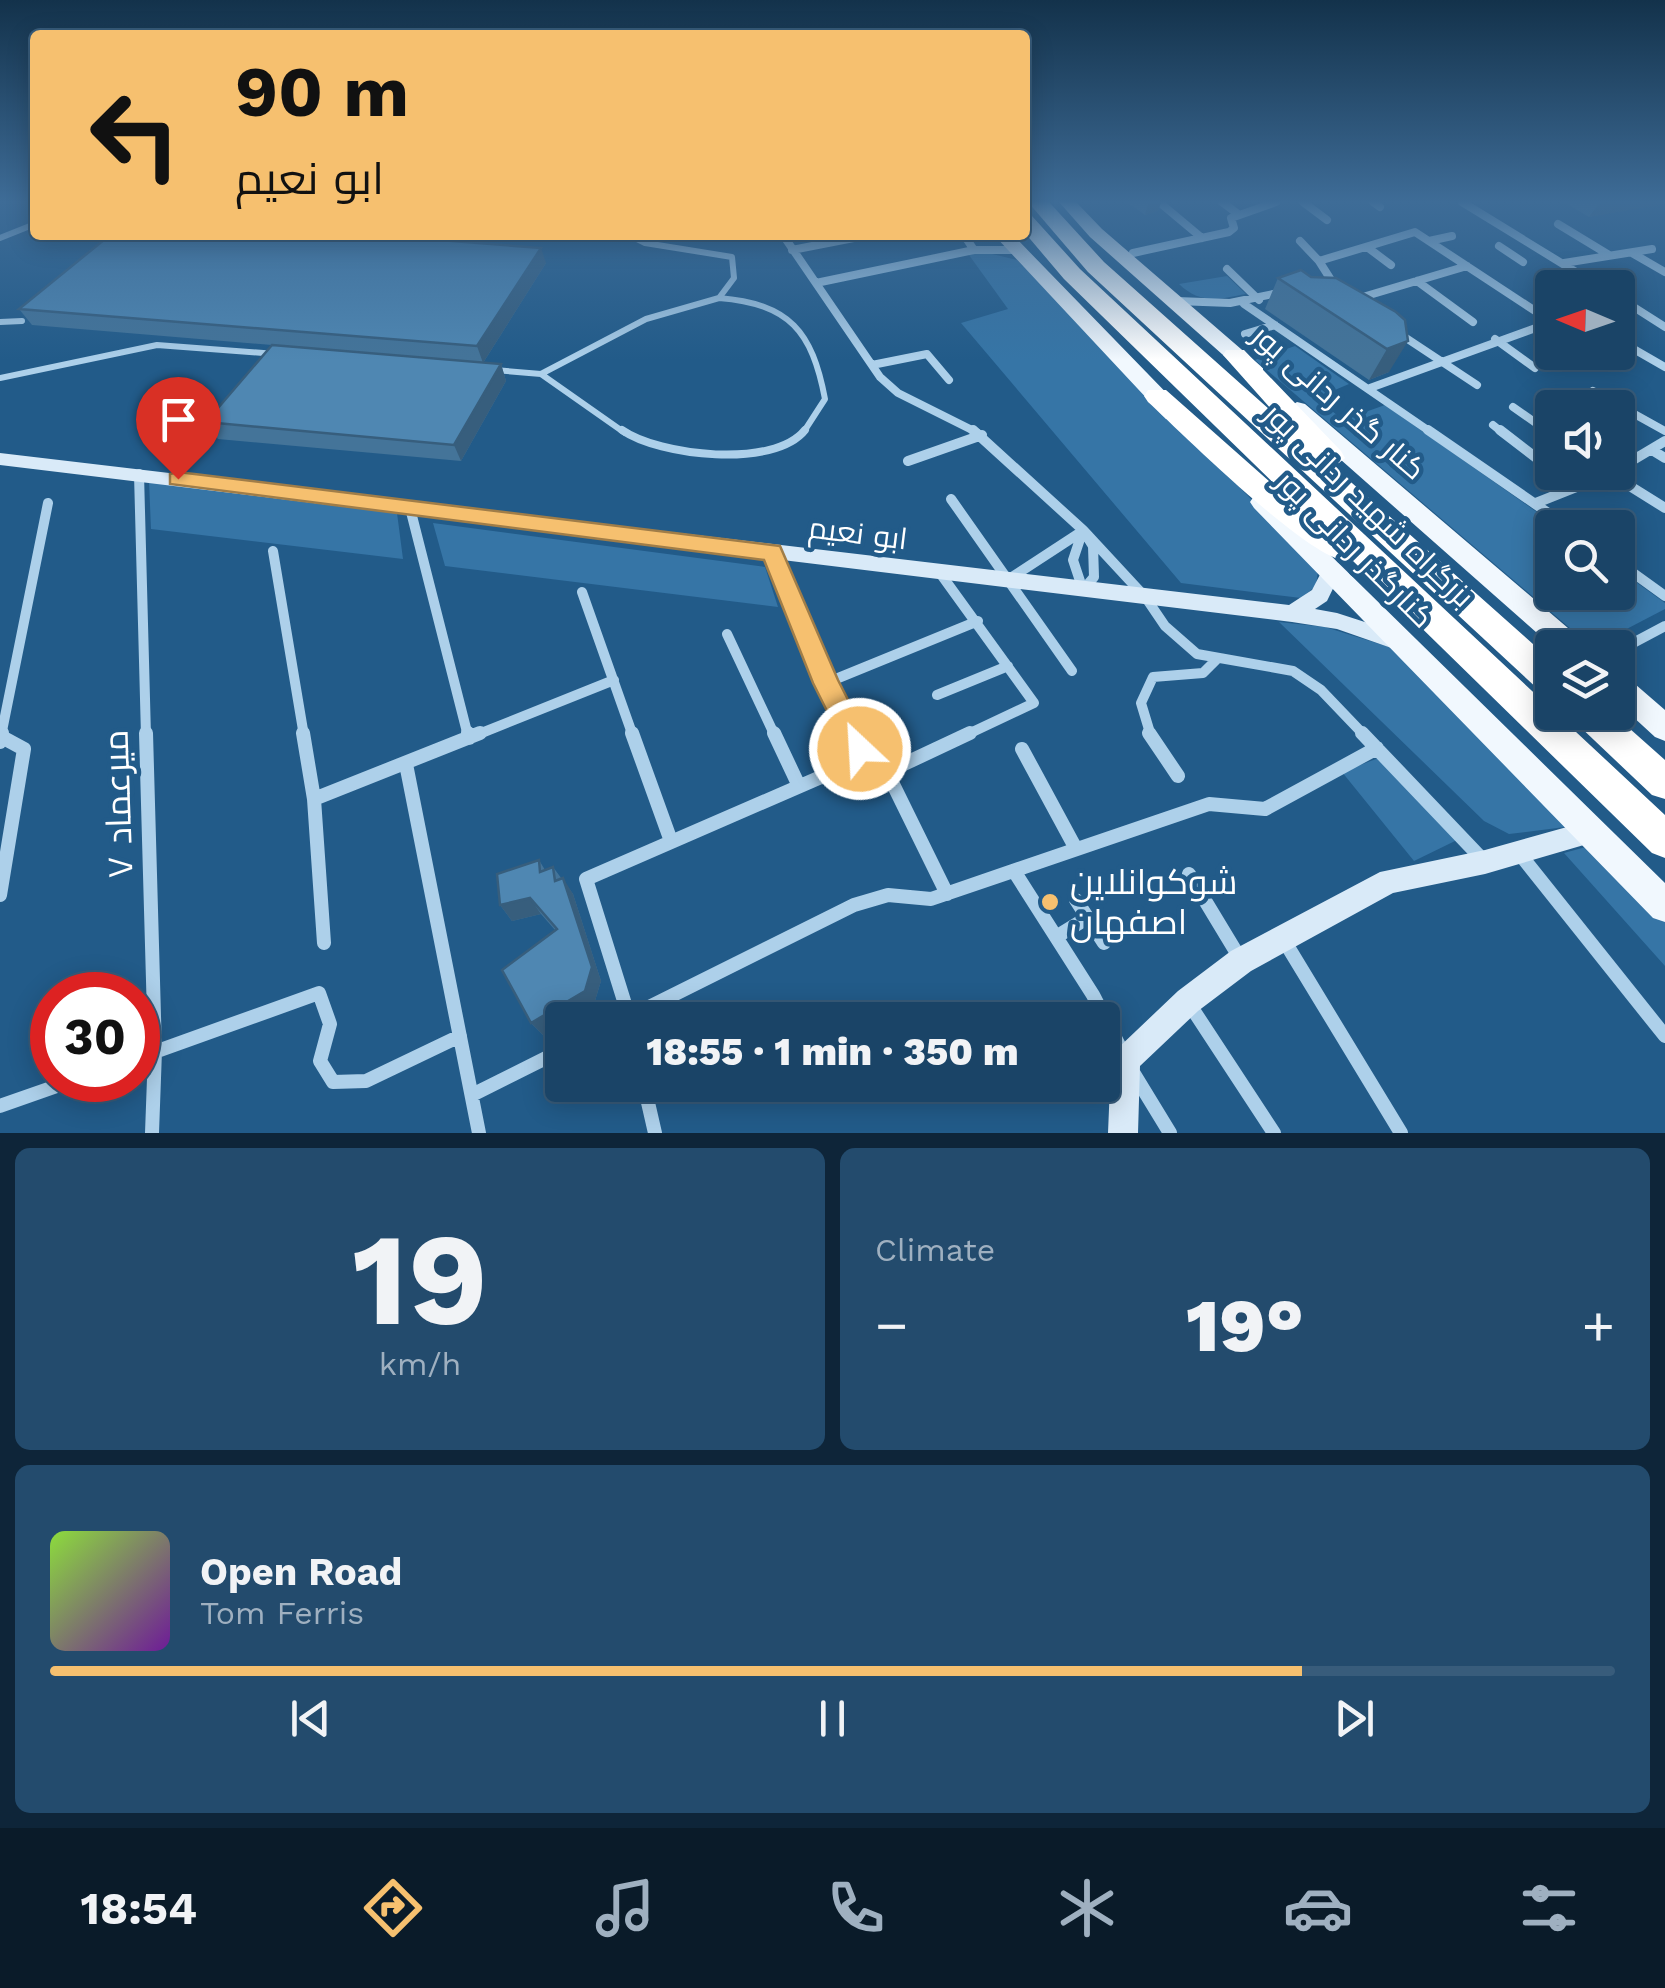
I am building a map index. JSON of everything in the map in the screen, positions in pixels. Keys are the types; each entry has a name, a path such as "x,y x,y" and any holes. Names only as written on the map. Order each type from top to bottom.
{"highway":[{"name":"بزرگراه شهید ردانی پور","path":"1038,255 1072,274 1665,840"},
{"name":"بزرگراه شهید ردانی پور","path":"1088,255 1122,291 1535,667"},
{"path":"1240,345 1440,580"},
{"path":"1157,396 1290,516 1405,593"},
{"path":"1606,730 1665,784"}],"main road":[{"name":"کنارگذر ردانی پور","path":"1024,255 1157,396 1665,906"},
{"name":"کنار گذر ردانی پور","path":"1124,255 1172,300 1240,345 1554,630"},
{"name":"ابو نعیم","path":"0,459 1292,614 1337,621 1402,643"},
{"path":"1292,614 1320,596 1331,572"},
{"path":"1635,701 1665,728"},
{"path":"1124,1133 1126,1060 1188,1002 1241,961 1389,881 1485,862 1592,832"}],"street":[{"path":"796,255 872,365 898,392 982,434 1083,530 1181,642 1197,654 1292,671 1321,690 1485,862"},
{"path":"816,283 958,255"},
{"path":"1313,255 1330,280 1369,311"},
{"path":"1319,261 1339,255"},
{"path":"1378,255 1391,265"},
{"path":"1450,255 1535,313"},
{"path":"1514,255 1522,262"},
{"path":"1550,255 1573,270"},
{"path":"1562,263 1616,255"},
{"path":"1637,255 1665,272"},
{"path":"1355,299 1468,266"},
{"path":"1227,270 1259,300"},
{"path":"1316,284 1330,280"},
{"path":"1417,281 1473,322"},
{"path":"1172,300 1212,307 1244,304 1301,288"},
{"path":"1244,304 1546,510"},
{"path":"1635,308 1665,327"},
{"path":"1240,345 1275,326"},
{"path":"1370,388 1535,327"},
{"path":"1396,331 1477,385"},
{"path":"1495,339 1534,368"},
{"path":"1635,350 1665,367"},
{"path":"872,365 928,354 949,380"},
{"path":"1513,406 1535,422"},
{"path":"1635,414 1665,431"},
{"path":"1493,425 1535,457"},
{"path":"908,461 982,434"},
{"path":"1635,460 1665,441"},
{"path":"1652,450 1665,458"},
{"name":"میرعماد ۷","path":"138,474 153,972"},
{"path":"1635,487 1665,508"},
{"path":"1536,503 1567,490"},
{"path":"951,499 1072,671"},
{"path":"0,896 24,762 24,749 1,738 48,503"},
{"path":"410,508 469,738"},
{"path":"1006,581 1083,530"},
{"path":"1083,530 1093,546 1094,577 1083,590 1073,570 1074,542 1083,530"},
{"path":"273,551 314,799 324,943"},
{"path":"772,552 826,683 860,749 877,758 887,772 947,894"},
{"path":"887,772 1034,703 940,573"},
{"path":"1635,574 1665,596"},
{"path":"582,592 672,840"},
{"path":"826,683 978,621"},
{"path":"1635,642 1665,626"},
{"path":"727,634 799,786"},
{"path":"1178,776 1137,710 1139,693 1153,676 1203,673 1218,658"},
{"path":"937,695 1008,666"},
{"path":"314,799 614,680"},
{"path":"1022,748 1075,846"},
{"path":"661,1002 854,904 888,895 931,900 1075,846 1210,804 1264,809 1377,748"},
{"path":"623,1002 586,879 852,763 860,749"},
{"path":"406,764 480,1133"},
{"path":"1518,852 1665,1036"},
{"path":"1014,870 1170,1133"},
{"path":"1189,874 1241,961"},
{"path":"1076,900 1104,944"},
{"path":"1056,937 1087,918"},
{"path":"1283,938 1401,1133"},
{"path":"160,1050 319,993 330,1024 320,1061 333,1082 366,1080 460,1036"},
{"path":"1188,1002 1274,1133"},
{"path":"472,1094 545,1058"},
{"path":"0,1106 30,1095"},
{"name":"میرعماد ۷","path":"152,1133 153,1102"},
{"path":"648,1102 655,1133"}],"lane":[{"path":"718,298 734,278 732,257 728,255"},
{"path":"483,370 540,374 628,435 695,454 754,455 802,436 825,399 819,358 782,310 752,299 718,298 646,319 540,374"},
{"path":"0,322 22,321"},
{"path":"0,378 156,344 291,355"}],"shaded area":[{"path":"969,255 1017,260 1297,546 1318,570 1316,586 1301,598 1181,583 961,323 1008,309"},
{"path":"1227,276 1246,294 1203,298 1179,284"},
{"path":"1295,346 1349,384 1316,398 1343,420 1385,405 1535,511 1535,598 1255,360"},
{"path":"149,481 397,513 403,559 151,529"},
{"path":"433,523 765,567 778,607 445,566"},
{"path":"1635,581 1665,603 1665,609 1625,630 1572,630 1549,610 1635,610"},
{"path":"1279,622 1325,627 1399,650 1573,826 1509,834 1484,821"},
{"path":"1389,754 1456,823 1455,841 1414,861 1342,772"},
{"path":"1593,845 1665,919 1665,966 1564,853"}],"building":[{"path":"86,255 537,255 477,346 19,309"},
{"path":"1301,270 1311,277 1336,278 1396,312 1405,320 1408,341 1387,349 1278,278"},
{"path":"272,345 501,364 454,445 206,422"},
{"path":"539,860 540,872 553,867 555,881 563,878 592,967 585,991 566,1002 545,1002 545,1015 531,1023 502,970 557,929 530,898 500,905 497,874"}],"place":[{"name":"شوکوانلاین اصفهان","path":"1050,902"}],"route":[{"path":"178,479 772,552 826,683 860,749"}]}
